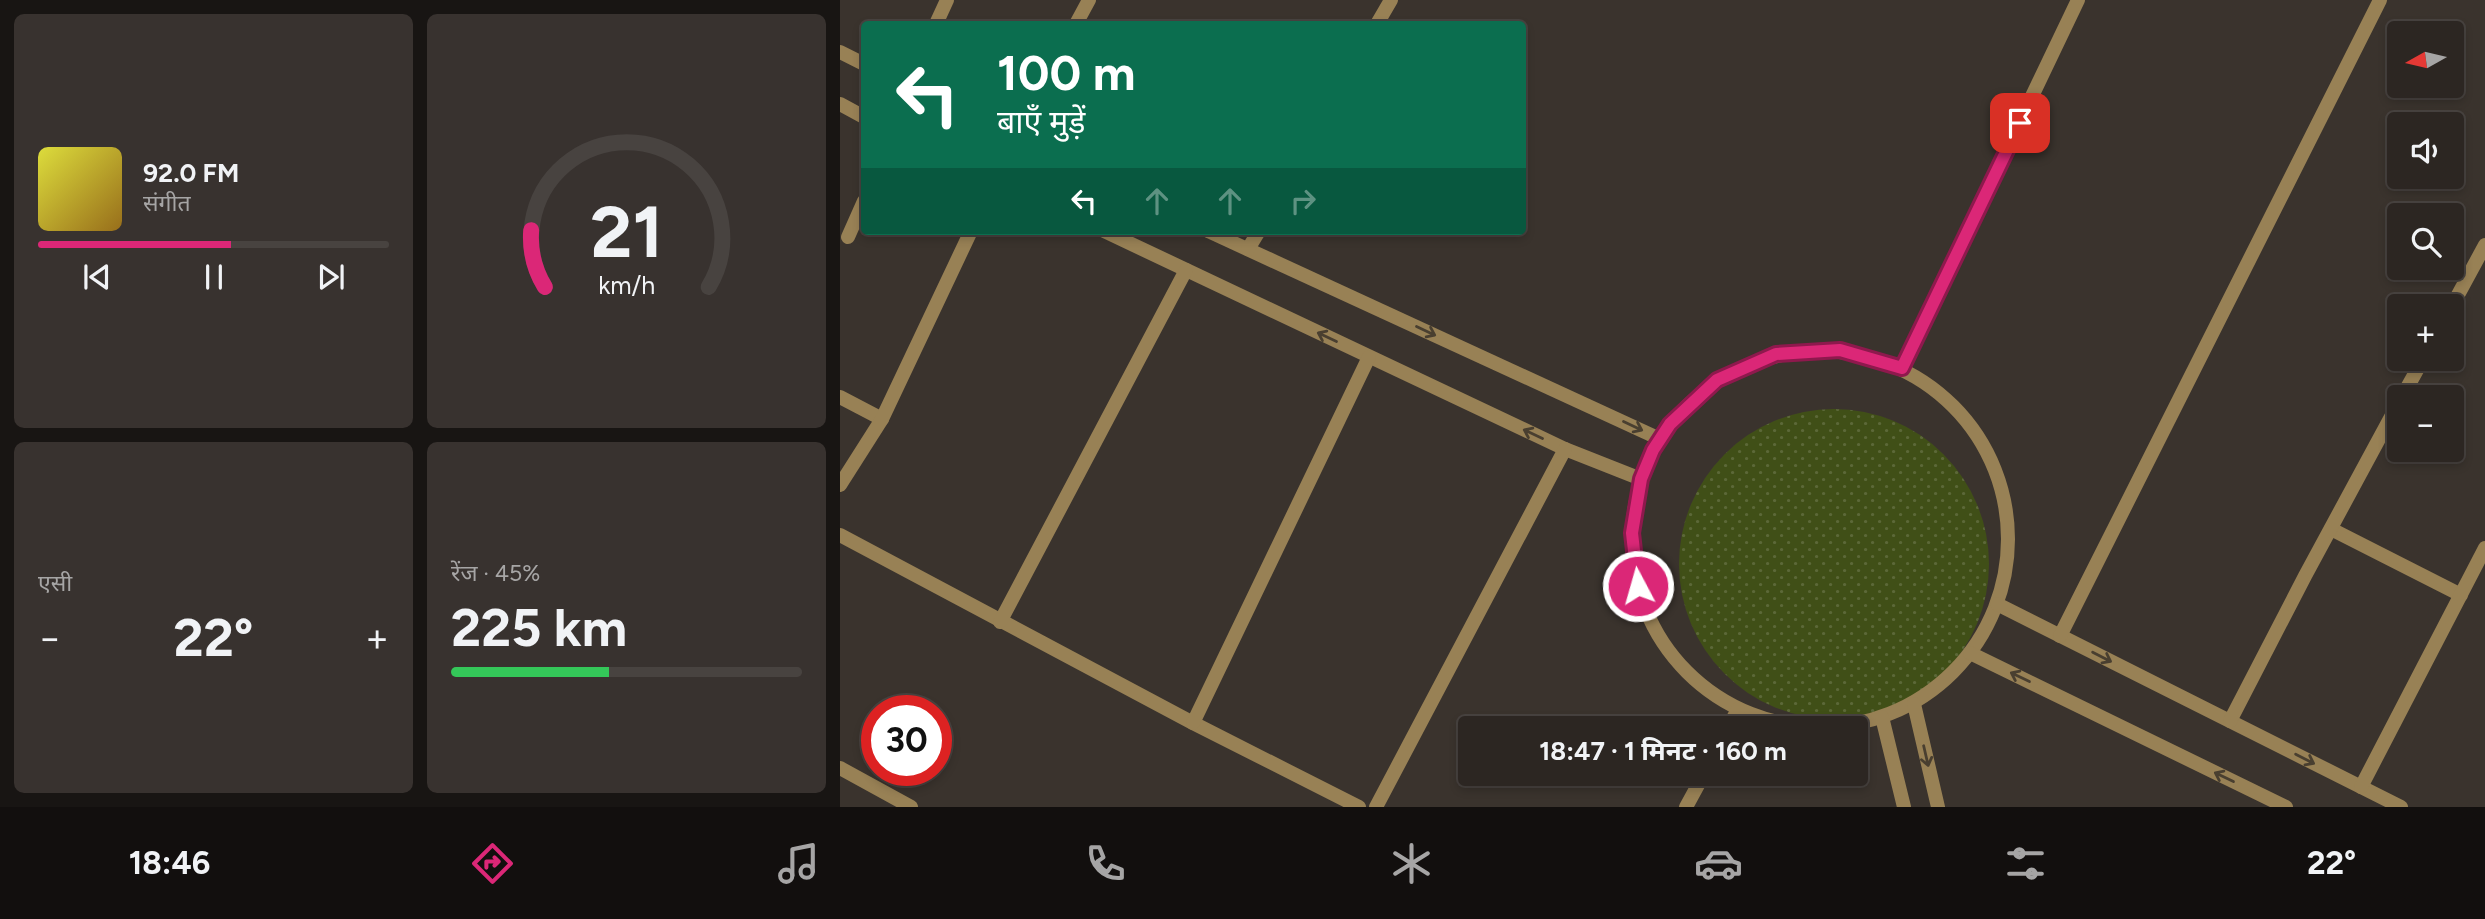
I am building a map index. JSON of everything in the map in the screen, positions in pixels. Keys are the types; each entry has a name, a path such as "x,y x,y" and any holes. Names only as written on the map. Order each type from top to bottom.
{"street":[{"path":"937,21 947,0"},
{"path":"1078,21 1088,0"},
{"path":"1379,21 1391,0"},
{"path":"1902,368 2078,0"},
{"path":"2060,636 2380,0"},
{"path":"840,52 861,62"},
{"path":"840,104 861,115"},
{"path":"848,237 861,208"},
{"path":"840,485 882,419 969,235"},
{"path":"1112,235 1565,449 1641,479"},
{"path":"1217,235 1660,439"},
{"path":"1248,249 1257,235"},
{"path":"2458,294 2485,245"},
{"path":"1000,622 1186,270"},
{"path":"1840,350 1902,368 1947,400 1982,443 2003,494 2008,550 1997,604 1970,653 1947,678 1914,704 1882,717 1834,727 1784,724 1738,709 1693,678 1659,636 1638,586 1632,533 1641,479 1660,439 1670,424 1717,380 1776,354 1840,350"},
{"path":"1193,723 1369,357"},
{"path":"840,397 882,419"},
{"path":"2230,721 2387,424"},
{"path":"1376,807 1565,449"},
{"path":"2331,529 2461,595"},
{"path":"840,536 1193,723 1359,807"},
{"path":"2361,787 2485,548"},
{"path":"1997,604 2402,807"},
{"path":"1970,653 2286,807"},
{"path":"1914,704 1938,807"},
{"path":"1734,716 1738,709"},
{"path":"1882,717 1904,807"},
{"path":"840,768 911,807"},
{"path":"1686,807 1697,786"}],"green space":[{"path":"1819,410 1849,410 1879,416 1907,427 1932,444 1954,466 1971,491 1982,519 1988,549 1986,594 1977,623 1963,650 1944,674 1920,693 1893,707 1864,716 1804,716 1775,707 1748,693 1724,674 1697,637 1686,609 1680,579 1680,549 1686,519 1697,491 1714,466 1736,444 1761,427 1789,416"}],"route":[{"path":"1638,586 1632,533 1641,479 1653,450 1670,424 1717,380 1776,354 1840,350 1902,368 2020,123"}]}
